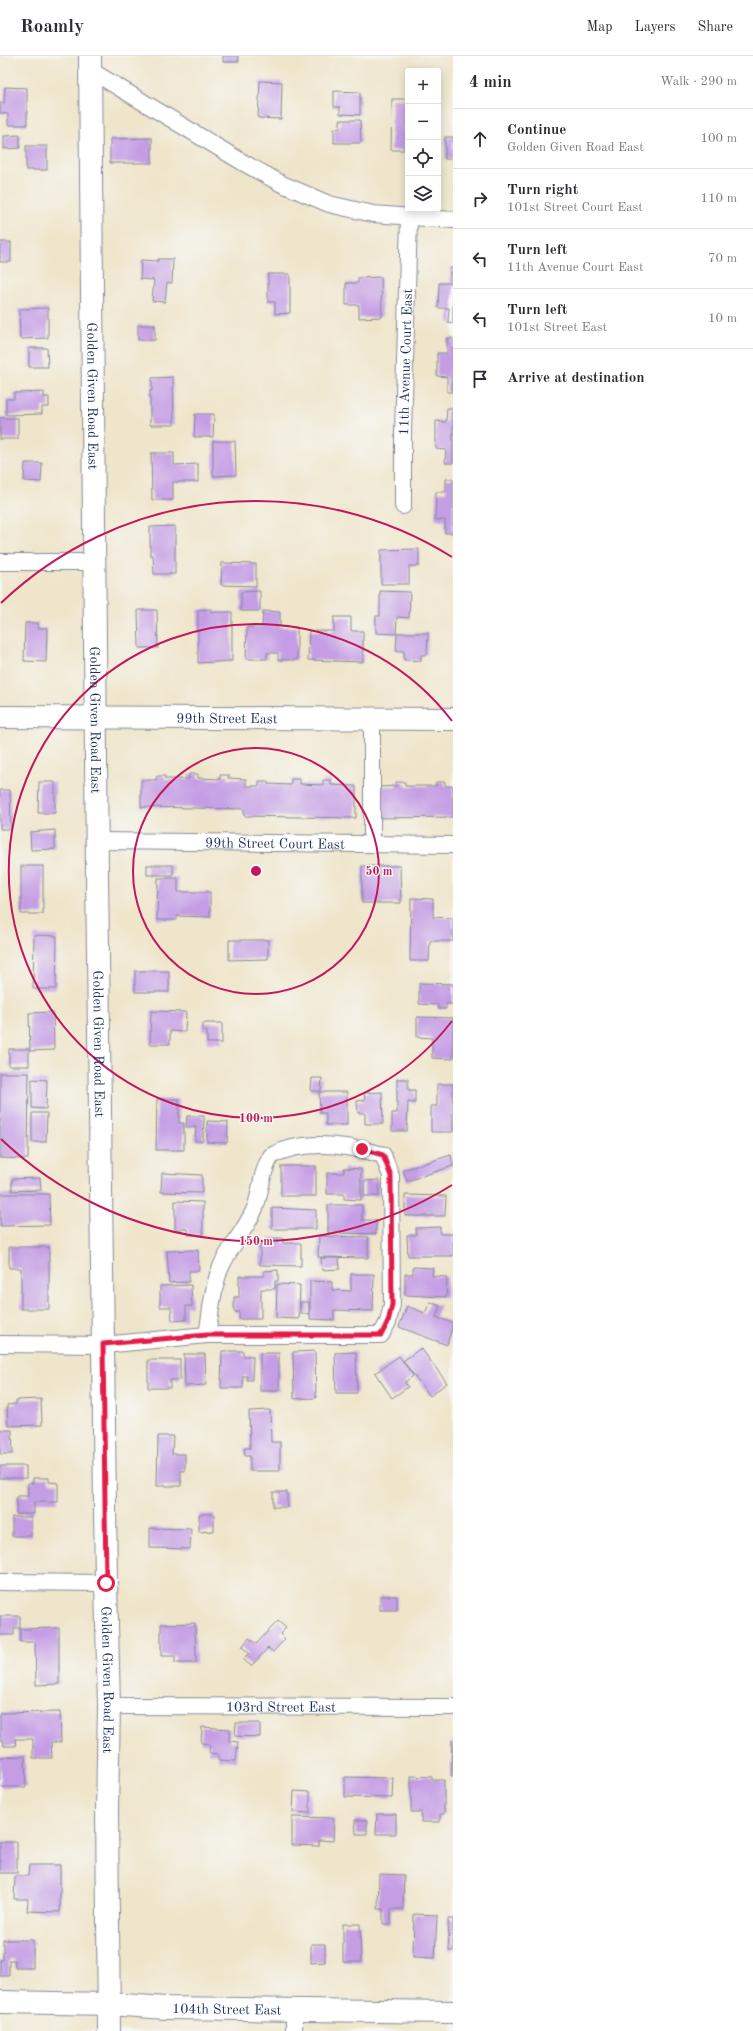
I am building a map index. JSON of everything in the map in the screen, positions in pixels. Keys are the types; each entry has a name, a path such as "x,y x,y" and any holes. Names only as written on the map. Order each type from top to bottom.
{"street":[{"path":"90,63 244,163 282,184 329,204 373,214 409,218 453,220"},
{"name":"Golden Given Road East","path":"90,63 103,1344 106,1583 110,1706 107,1810 109,2031"},
{"name":"11th Avenue Court East","path":"403,506 403,434 409,218"},
{"path":"0,562 95,562"},
{"name":"99th Street East","path":"0,717 453,718"},
{"path":"372,718 372,844"},
{"name":"99th Street Court East","path":"97,841 453,845"},
{"path":"0,1344 103,1344 207,1335 381,1335 388,1322 392,1305 391,1176 383,1155 362,1149 314,1145 294,1146 271,1156 262,1176 258,1199 252,1216 221,1268 216,1282 207,1335"},
{"path":"0,1582 106,1583"},
{"name":"103rd Street East","path":"110,1706 453,1707"},
{"name":"104th Street East","path":"0,2002 109,2004 166,2008 453,2012"},
{"path":"294,2010 294,2031"}],"building":[{"path":"223,56 238,56 239,62 223,62"},
{"path":"260,81 282,82 281,119 258,118"},
{"path":"5,87 27,88 27,125 8,125 8,114 0,113 0,103 4,103"},
{"path":"334,91 360,92 360,115 340,114 340,107 334,107"},
{"path":"392,99 405,99 404,150 391,150"},
{"path":"340,120 360,120 361,143 334,143 334,129 340,128"},
{"path":"20,135 20,148 4,149 4,136"},
{"path":"445,137 453,137 453,159 445,159"},
{"path":"152,138 152,163 110,163 110,139"},
{"path":"26,146 47,146 47,170 26,170"},
{"path":"0,242 11,242 11,262 0,262"},
{"path":"158,259 173,259 172,283 167,283 165,302 152,301 154,280 140,279 141,260 158,261"},
{"path":"450,268 453,268 453,323 448,322 449,308 438,308 439,283 450,283"},
{"path":"268,274 290,274 290,313 275,314 275,302 268,302"},
{"path":"381,277 382,317 359,318 359,305 346,305 346,283 358,283 358,278"},
{"path":"48,308 48,338 20,339 19,309"},
{"path":"138,325 155,325 155,340 138,340"},
{"path":"447,338 453,338 453,392 447,392 447,377 437,376 437,353 447,353"},
{"path":"29,348 47,348 48,367 29,367"},
{"path":"173,377 174,425 150,425 150,391 152,391 152,378"},
{"path":"44,392 44,397 49,397 49,407 42,407 42,414 6,415 6,399 14,399 14,393"},
{"path":"447,408 453,408 453,463 445,463 446,450 436,449 436,421 446,422"},
{"path":"195,414 214,414 213,437 194,437"},
{"path":"0,418 18,418 18,439 0,439"},
{"path":"213,441 235,441 236,475 213,476"},
{"path":"151,453 174,453 174,465 198,464 198,482 173,482 173,500 152,500"},
{"path":"25,463 42,463 41,482 24,481"},
{"path":"446,479 453,479 453,533 445,533 445,520 435,520 436,492 446,492"},
{"path":"175,526 175,574 154,574 153,555 150,555 150,527"},
{"path":"419,549 419,566 409,566 409,584 381,584 381,550"},
{"path":"222,563 256,564 256,586 221,585"},
{"path":"260,591 260,611 241,611 241,592"},
{"path":"380,591 410,592 409,618 397,617 396,634 376,633 376,616 380,616"},
{"path":"211,609 211,612 232,612 232,661 198,663 198,610"},
{"path":"138,610 157,610 158,648 139,648"},
{"path":"263,611 280,612 280,627 297,627 297,660 278,660 278,653 267,653 267,659 246,659 247,627 262,627"},
{"path":"334,617 351,617 351,631 363,631 363,662 308,660 309,631 334,631"},
{"path":"25,623 38,623 38,628 47,628 46,662 24,661"},
{"path":"397,633 428,633 427,655 421,655 421,661 404,660 404,651 396,651"},
{"path":"189,774 198,774 198,778 220,779 220,775 229,775 228,778 246,779 246,786 259,786 259,781 268,781 268,784 291,785 291,779 300,779 300,784 323,785 323,780 331,780 331,785 356,786 356,818 244,816 244,809 141,807 141,780 156,780 157,776 165,776 165,779 189,779"},
{"path":"39,782 55,782 55,813 38,813"},
{"path":"396,782 405,782 405,786 436,786 436,782 445,782 445,786 453,786 453,817 380,818 380,787 396,786"},
{"path":"0,790 10,790 11,829 0,829"},
{"path":"55,830 55,849 31,850 30,832"},
{"path":"147,865 173,865 173,875 147,875"},
{"path":"21,866 43,866 43,914 21,914"},
{"path":"362,866 400,866 401,903 362,903"},
{"path":"158,878 178,878 178,892 210,892 210,917 177,916 177,920 157,920"},
{"path":"411,898 433,899 433,917 453,918 453,941 430,941 429,961 410,961"},
{"path":"34,935 57,936 56,989 33,989"},
{"path":"229,940 268,940 268,959 229,960"},
{"path":"135,971 169,971 169,992 135,992"},
{"path":"419,983 453,984 453,1004 446,1004 446,1009 438,1009 438,1005 419,1004"},
{"path":"151,1011 186,1012 185,1032 170,1031 170,1044 150,1044"},
{"path":"53,1012 54,1050 30,1051 29,1013"},
{"path":"417,1017 453,1018 453,1059 432,1058 432,1038 417,1037"},
{"path":"203,1023 222,1023 222,1043 207,1043 207,1031 203,1031"},
{"path":"9,1049 29,1049 29,1066 9,1066"},
{"path":"0,1073 29,1073 28,1159 0,1158"},
{"path":"312,1078 322,1078 321,1091 311,1091"},
{"path":"32,1079 47,1080 46,1109 32,1108"},
{"path":"397,1079 408,1079 408,1090 415,1090 415,1103 408,1102 407,1131 392,1131 392,1113 397,1113"},
{"path":"437,1084 453,1084 453,1132 431,1132 431,1106 437,1106"},
{"path":"319,1092 347,1092 347,1125 326,1125 326,1113 320,1113"},
{"path":"382,1092 383,1124 365,1124 365,1113 358,1113 357,1101 365,1100 364,1093"},
{"path":"157,1099 179,1099 179,1123 184,1123 184,1150 156,1150"},
{"path":"32,1113 47,1113 46,1142 32,1142"},
{"path":"187,1116 204,1116 203,1141 195,1141 196,1127 186,1127"},
{"path":"207,1121 228,1122 227,1143 207,1142"},
{"path":"451,1155 453,1166 407,1181 403,1170"},
{"path":"281,1166 316,1166 316,1196 281,1196"},
{"path":"344,1168 361,1169 361,1200 344,1199 344,1194 327,1194 327,1173 344,1173"},
{"path":"162,1173 202,1175 202,1193 161,1192"},
{"path":"40,1178 41,1190 12,1191 12,1179"},
{"path":"379,1180 379,1196 364,1196 364,1181"},
{"path":"0,1194 49,1194 50,1225 0,1226"},
{"path":"405,1195 446,1196 445,1216 405,1216"},
{"path":"175,1201 203,1202 203,1235 188,1235 188,1229 175,1229"},
{"path":"328,1205 362,1205 362,1220 376,1220 376,1234 328,1233"},
{"path":"272,1208 316,1210 316,1229 272,1229"},
{"path":"440,1227 440,1234 453,1234 453,1256 408,1256 407,1235 416,1235 416,1228"},
{"path":"319,1236 368,1237 368,1258 318,1257"},
{"path":"269,1238 283,1238 283,1243 301,1243 301,1266 260,1265 260,1243 268,1243"},
{"path":"9,1247 49,1247 49,1309 21,1309 21,1268 9,1268"},
{"path":"198,1250 199,1271 189,1271 189,1282 169,1283 167,1251"},
{"path":"321,1258 339,1258 340,1269 322,1270"},
{"path":"413,1267 433,1268 432,1276 447,1277 446,1297 405,1295 405,1274 413,1274"},
{"path":"278,1270 278,1281 275,1281 275,1289 261,1289 261,1319 239,1319 239,1312 234,1312 234,1297 239,1297 239,1276 264,1276 264,1271"},
{"path":"351,1274 374,1274 373,1311 334,1310 334,1320 310,1319 310,1281 332,1282 332,1290 351,1291"},
{"path":"277,1284 300,1285 299,1319 276,1318"},
{"path":"191,1285 192,1306 186,1306 186,1320 172,1321 171,1307 160,1307 160,1286"},
{"path":"301,1302 309,1302 309,1314 301,1314"},
{"path":"430,1302 440,1306 436,1317 453,1323 447,1345 399,1327 407,1306 425,1313"},
{"path":"421,1348 447,1383 430,1396 403,1361"},
{"path":"222,1351 243,1351 243,1356 253,1356 252,1380 247,1380 247,1376 243,1376 243,1388 221,1388"},
{"path":"315,1351 316,1398 294,1399 293,1352"},
{"path":"356,1352 357,1393 336,1393 335,1353"},
{"path":"260,1353 279,1353 279,1391 260,1391"},
{"path":"184,1354 205,1354 206,1385 185,1386"},
{"path":"399,1356 413,1376 405,1382 408,1387 392,1398 375,1373"},
{"path":"148,1360 180,1360 180,1380 170,1380 170,1388 148,1388"},
{"path":"41,1399 42,1425 8,1426 7,1405 16,1404 16,1400"},
{"path":"270,1410 271,1442 280,1442 280,1471 250,1471 250,1456 245,1456 244,1448 250,1448 249,1411"},
{"path":"0,1430 12,1430 13,1454 0,1454"},
{"path":"158,1436 173,1436 172,1454 185,1454 185,1471 181,1471 181,1486 157,1486"},
{"path":"0,1466 26,1466 26,1478 0,1478"},
{"path":"33,1478 49,1478 49,1482 58,1483 58,1502 34,1502 34,1514 16,1514 17,1496 28,1496 28,1483 33,1483"},
{"path":"273,1492 287,1492 287,1507 273,1507"},
{"path":"199,1514 214,1514 214,1531 199,1532"},
{"path":"12,1517 31,1517 31,1536 12,1536"},
{"path":"150,1528 191,1529 190,1549 150,1548"},
{"path":"380,1596 397,1596 397,1610 380,1610"},
{"path":"0,1616 20,1616 20,1628 14,1628 14,1635 0,1635"},
{"path":"278,1621 286,1628 280,1634 285,1639 273,1652 268,1648 251,1666 243,1659 249,1653 242,1647 249,1638 256,1644"},
{"path":"195,1623 196,1663 175,1663 175,1656 161,1656 161,1624"},
{"path":"59,1628 59,1684 36,1685 35,1642 20,1642 20,1629"},
{"path":"60,1712 61,1742 51,1742 52,1758 33,1758 33,1739 15,1739 16,1746 4,1746 3,1740 0,1740 0,1713"},
{"path":"236,1723 260,1723 260,1737 235,1736"},
{"path":"202,1727 230,1729 229,1741 238,1742 236,1761 218,1760 218,1754 209,1753 210,1744 201,1743"},
{"path":"452,1740 453,1776 451,1776"},
{"path":"25,1756 26,1787 0,1787 0,1757"},
{"path":"411,1776 432,1777 432,1780 444,1780 444,1814 440,1814 440,1822 421,1822 421,1812 411,1812"},
{"path":"345,1777 393,1778 392,1798 345,1797"},
{"path":"294,1791 310,1792 310,1813 293,1812"},
{"path":"377,1814 396,1814 396,1834 376,1834"},
{"path":"292,1817 334,1818 333,1841 319,1840 319,1846 292,1845"},
{"path":"355,1820 367,1820 367,1834 356,1834"},
{"path":"0,1842 17,1842 17,1873 0,1873"},
{"path":"29,1865 60,1865 60,1912 27,1911 28,1899 14,1899 15,1876 28,1876"},
{"path":"379,1874 404,1875 403,1909 391,1909 391,1924 383,1924 383,1909 378,1909"},
{"path":"414,1914 437,1915 435,1958 413,1957"},
{"path":"448,1919 453,1919 453,1951 449,1951"},
{"path":"343,1924 360,1924 361,1962 343,1962"},
{"path":"3,1940 33,1940 33,1968 15,1968 15,1960 9,1960 9,1976 0,1976 0,1960 3,1960"},
{"path":"311,1944 325,1944 325,1962 311,1963"}],"route":[{"path":"106,1583 103,1344 207,1335 381,1335 388,1322 392,1305 391,1176 383,1155 362,1149"}]}
